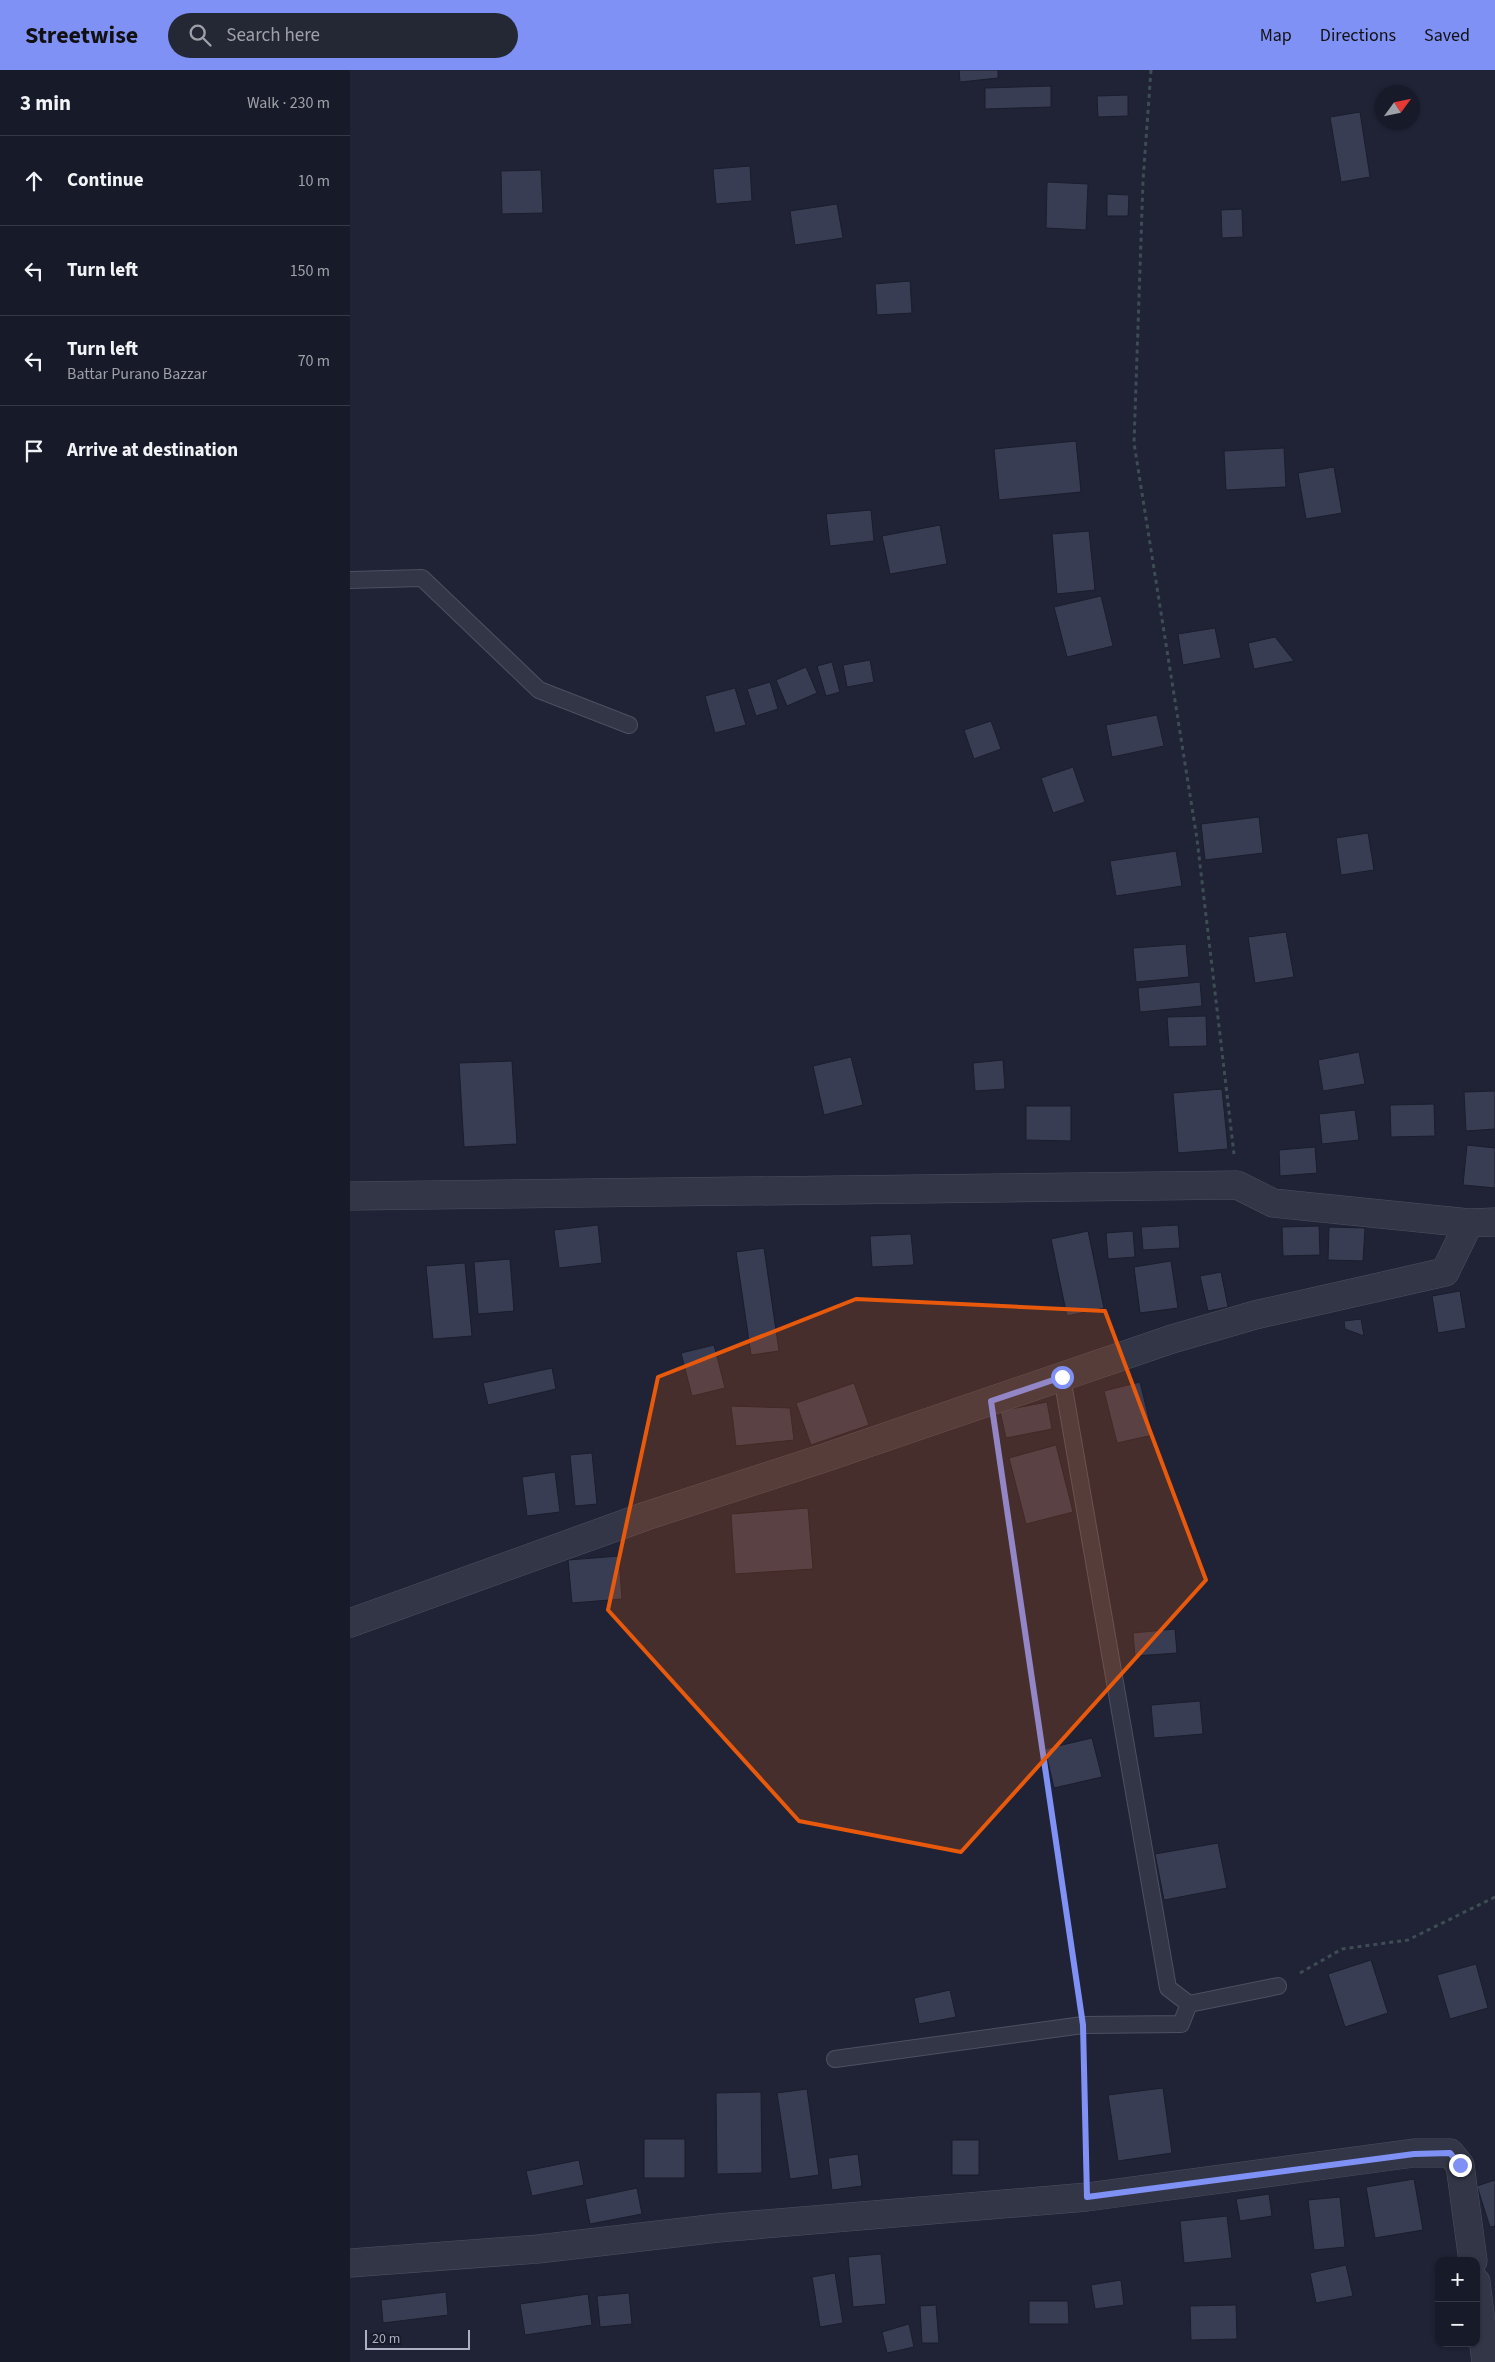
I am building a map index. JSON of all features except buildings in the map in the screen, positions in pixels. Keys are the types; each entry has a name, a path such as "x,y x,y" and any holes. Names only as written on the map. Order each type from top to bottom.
{"street":[{"path":"350,1196 1237,1185 1273,1202 1482,1222"},
{"path":"350,1623 646,1516 1172,1339 1255,1315 1445,1272 1482,1222"},
{"path":"350,2263 538,2249 718,2228 1087,2197 1414,2154 1450,2153 1460,2165 1472,2257"},
{"path":"1478,2302 1486,2362"}],"lane":[{"path":"350,580 422,578 539,690 629,724"},
{"path":"1062,1377 1168,1988 1189,2004 1278,1986"},
{"path":"834,2059 1083,2025 1181,2024 1189,2004"}],"path":[{"path":"1151,70 1143,181 1134,443 1196,839 1237,1185"},
{"path":"991,1401 1083,2025 1087,2197"},
{"path":"1278,1986 1342,1949 1408,1940 1495,1897"}],"highlighted area":[{"path":"856,1299 1105,1311 1206,1580 961,1852 799,1821 608,1610 658,1377"}],"route":[{"path":"1062,1377 991,1401 1083,2025 1087,2197 1414,2154 1450,2153 1460,2165"}]}
